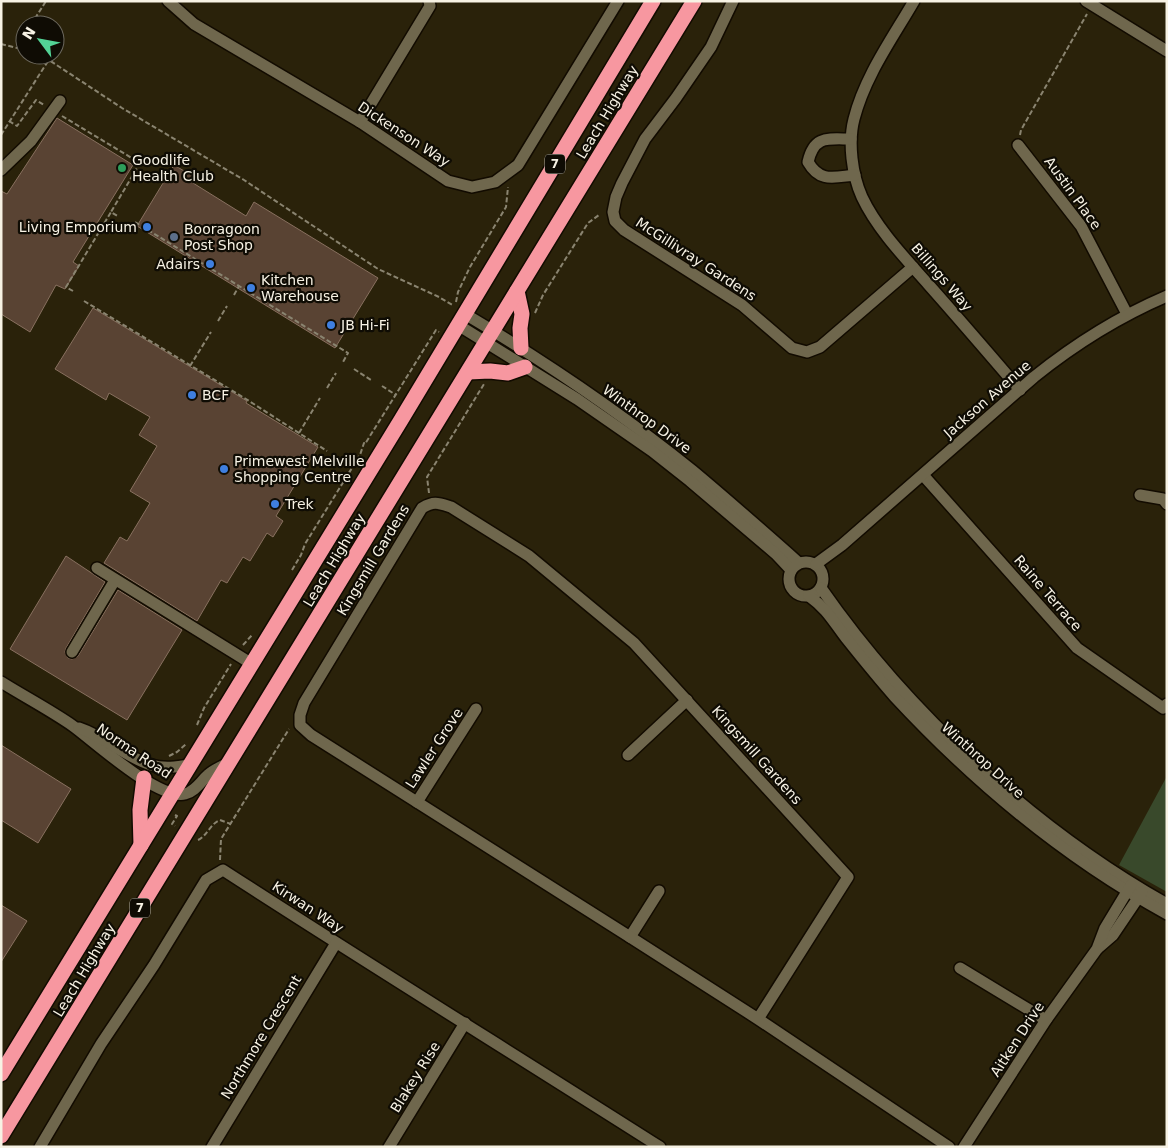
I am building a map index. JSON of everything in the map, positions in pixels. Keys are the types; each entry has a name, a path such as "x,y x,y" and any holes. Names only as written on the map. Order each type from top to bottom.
{"highway":[{"name":"Leach Highway","path":"1,1074 252,664 452,322 647,8 654,1"},
{"name":"Leach Highway","path":"1,1136 694,1"},
{"path":"517,291 522,314 520,328 521,348"},
{"path":"468,372 508,372 525,367"},
{"path":"141,845 140,810 144,778"}],"street":[{"name":"Dickenson Way","path":"168,1 194,24 360,122 448,181 472,188 495,182 518,165 618,1"},
{"path":"360,122 430,6 429,1"},
{"name":"McGillivray Gardens","path":"733,1 710,47 676,98 645,139 616,197 613,212 615,220 624,230 742,305 792,348 807,352 820,347 913,268"},
{"name":"Billings Way","path":"914,1 864,86 854,120 852,139 855,175 862,197 877,222 913,268 1020,390"},
{"path":"1089,4 1167,51"},
{"path":"1,170 31,141 60,101"},
{"path":"852,139 828,139 816,144 810,150 808,162 813,172 824,178 855,175"},
{"name":"Austin Place","path":"1018,145 1082,226 1127,314"},
{"name":"Jackson Avenue","path":"819,568 923,474 1020,390 1074,347 1127,314 1167,296"},
{"name":"Winthrop Drive","path":"452,322 521,348 617,414 693,472 795,566"},
{"name":"Winthrop Drive","path":"489,337 525,367 619,427 652,451 762,542 795,566"},
{"name":"Raine Terrace","path":"923,474 1077,648 1163,708 1167,704"},
{"path":"1140,495 1166,500"},
{"name":"Kingsmill Gardens","path":"300,725 300,715 304,703 422,508 430,503 451,507 529,556 634,643 848,878 758,1019"},
{"path":"810,562 819,568 824,578 818,592 809,596 798,594 789,581 795,566 810,562"},
{"path":"97,568 252,664"},
{"path":"72,652 115,580"},
{"name":"Winthrop Drive","path":"821,588 836,611 901,688 974,763 1055,830 1130,887"},
{"name":"Winthrop Drive","path":"809,596 824,608 853,647 894,696 963,766 1063,848 1130,887 1167,914"},
{"name":"Norma Road","path":"1,682 74,727 114,759 173,794 191,792 208,775 229,763"},
{"path":"628,755 687,700"},
{"name":"Lawler Grove","path":"417,802 476,709"},
{"path":"300,725 311,735 758,1019 949,1147"},
{"name":"Norma Road","path":"74,727 94,733 132,756 152,765 165,768 190,765"},
{"name":"Kirwan Way","path":"220,872 223,870 336,944 466,1023 660,1147"},
{"path":"40,1147 101,1044 154,965 206,880 220,872"},
{"name":"Aitken Drive","path":"964,1147 1046,1020 1097,949 1106,928 1130,887"},
{"path":"630,936 659,891"},
{"name":"Winthrop Drive","path":"1141,894 1167,904"},
{"name":"Aitken Drive","path":"1097,949 1114,935 1141,894"},
{"name":"Northmore Crescent","path":"212,1147 336,944"},
{"path":"960,968 1046,1020"},
{"name":"Blakey Rise","path":"389,1147 466,1023"}],"path":[{"path":"37,15 46,1"},
{"path":"1018,145 1022,130 1089,4"},
{"path":"1,44 15,48"},
{"path":"1,135 45,65"},
{"path":"56,65 122,108 244,180 378,269 439,297 452,322"},
{"path":"9,121 17,126 36,100 45,106"},
{"path":"60,115 140,163 66,286 73,291"},
{"path":"452,322 458,292 470,266 506,207 509,182 507,173"},
{"path":"111,212 119,217"},
{"path":"532,319 544,295 588,223 598,214"},
{"path":"135,222 348,352 343,362"},
{"path":"234,295 239,286"},
{"path":"84,301 327,451"},
{"path":"218,321 227,306"},
{"path":"313,530 360,455 364,443 378,425 436,330 452,322"},
{"path":"190,366 211,332"},
{"path":"354,369 371,380"},
{"path":"327,388 336,373"},
{"path":"430,503 427,478 484,384"},
{"path":"382,386 396,394"},
{"path":"299,433 320,398"},
{"path":"338,458 353,466"},
{"path":"220,872 221,839 293,724 300,725"},
{"path":"172,813 177,816 172,824 178,828"},
{"path":"195,839 200,840 213,823 220,820 231,824"}],"green space":[{"path":"1167,776 1167,892 1119,865"}],"building":[{"path":"57,118 133,165 73,262 79,266 65,289 56,285 30,332 1,314 1,191 7,194"},
{"path":"174,165 196,178 193,183 246,216 254,202 378,278 335,348 137,226"},
{"name":"Primewest Melville Shopping Centre","path":"93,308 247,401 246,403 318,447 276,516 283,521 273,537 267,533 250,561 243,557 227,583 221,580 197,621 104,563 120,537 127,541 150,503 130,491 157,446 139,435 150,417 109,393 106,400 55,369"},
{"path":"66,556 105,582 66,648 65,652 68,658 72,659 78,656 118,590 182,630 127,720 10,649"},
{"path":"1,745 71,789 38,843 1,820"},
{"path":"1,905 27,921 1,962"}],"place":[{"name":"Goodlife Health Club","path":"122,168"},
{"name":"Living Emporium","path":"147,227"},
{"name":"Booragoon Post Shop","path":"174,237"},
{"name":"Adairs","path":"210,264"},
{"name":"Kitchen Warehouse","path":"251,288"},
{"name":"JB Hi-Fi","path":"331,325"},
{"name":"BCF","path":"192,395"},
{"name":"Primewest Melville Shopping Centre","path":"224,469"},
{"name":"Trek","path":"275,504"}]}
